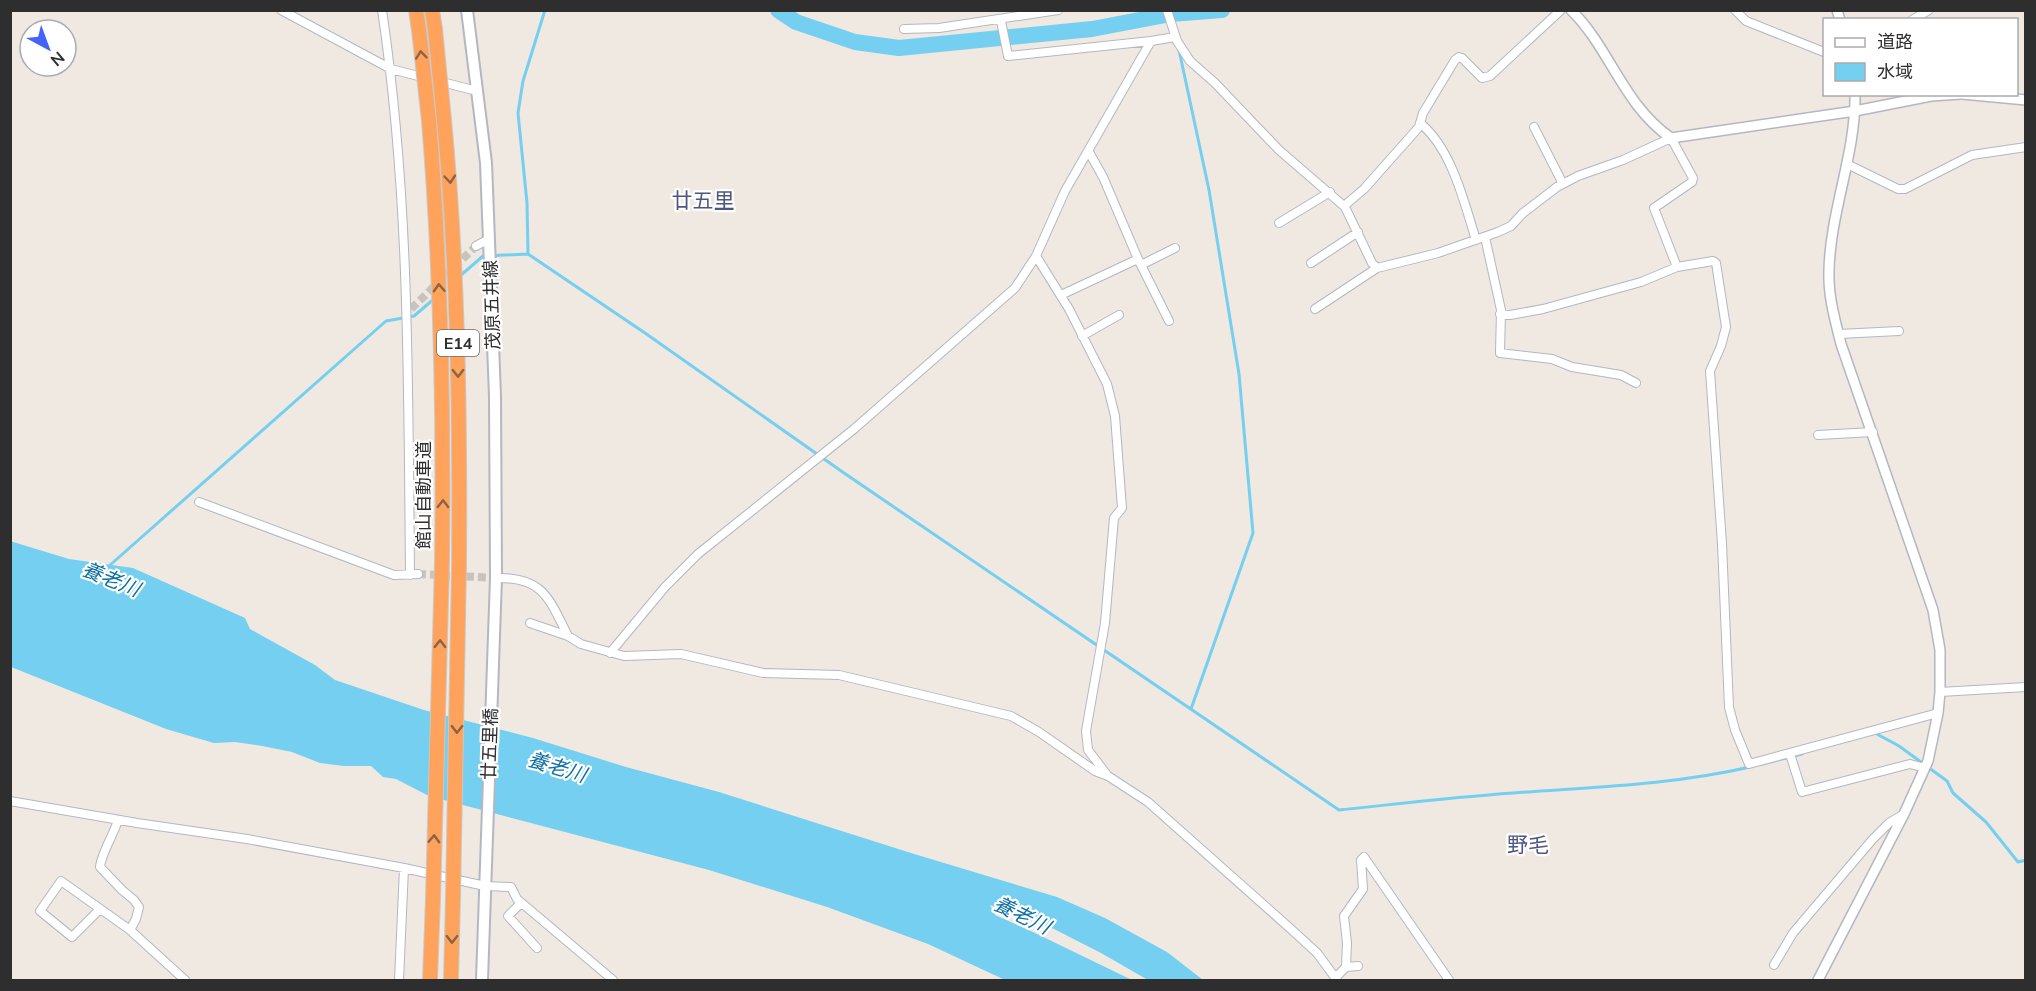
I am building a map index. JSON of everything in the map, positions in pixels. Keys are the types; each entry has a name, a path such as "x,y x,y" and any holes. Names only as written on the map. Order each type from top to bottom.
{"highway":[{"name":"館山自動車道","path":"416,10 435,194 442,350 442,563 430,981"},
{"name":"館山自動車道","path":"432,10 451,192 458,348 459,565 452,981"}],"main road":[{"name":"茂原五井線","path":"467,10 486,162 495,396 496,578 494,601"},
{"name":"廿五里橋","path":"485,886 494,601"},
{"path":"482,981 485,886"}],"street":[{"path":"281,10 391,69 477,91"},
{"path":"199,502 394,575 414,574 409,310 391,69 382,10"},
{"path":"904,29 939,28 1058,10"},
{"path":"1167,10 1175,37 1190,61 1215,83 1279,150 1344,206 1372,263 1377,268"},
{"path":"1344,206 1364,189 1419,127 1423,113 1455,60 1462,58 1482,78 1490,76 1561,10"},
{"path":"1571,10 1589,32 1650,121 1671,138 1693,178 1692,182 1654,208 1677,267"},
{"path":"1735,10 1746,21 1823,52"},
{"path":"1915,18 1929,10"},
{"path":"1001,21 1008,56 1175,37"},
{"path":"610,653 665,587 698,554 854,429 1015,288 1036,255 1065,191 1151,41"},
{"path":"1818,981 1904,814 1925,768 1933,741 1940,692 1940,650 1933,610 1832,309 1829,273 1831,241 1847,164 1855,96"},
{"path":"1315,309 1377,268 1438,253 1511,226 1523,213 1563,184 1671,138 1855,111 1930,96"},
{"path":"1982,96 2025,100"},
{"path":"1420,123 1434,137 1446,159 1457,183 1476,240"},
{"path":"1534,127 1563,184"},
{"path":"1847,164 1898,189 1905,189 1972,154 2025,147"},
{"path":"1089,152 1103,177 1139,262 1169,321"},
{"path":"1279,223 1330,192"},
{"path":"1311,263 1358,232"},
{"path":"1485,237 1501,310 1500,353 1552,359 1572,367 1621,375 1636,382"},
{"path":"476,246 489,239"},
{"path":"1061,295 1175,248"},
{"path":"1036,255 1061,295 1107,384 1119,455 1122,508 1114,518 1105,623 1086,731 1088,750 1108,776"},
{"path":"1500,314 1510,315 1543,309 1641,282 1677,267 1713,261 1716,263 1726,327 1710,371 1722,543 1729,707 1735,730 1749,764 1938,713"},
{"path":"1083,336 1119,315"},
{"path":"1839,334 1899,331"},
{"path":"1818,435 1873,432"},
{"path":"496,578 532,583 541,590 548,596 568,636"},
{"path":"530,623 568,636 581,644 624,656 681,654 763,673 839,675 992,710 1022,721 1095,771 1108,776 1148,802 1292,930 1340,976"},
{"path":"1940,692 2025,687"},
{"path":"1790,754 1802,792 1910,764 1925,768"},
{"path":"10,801 247,839 404,868 485,886 511,887 521,903 613,981"},
{"path":"1774,965 1794,933 1872,840 1889,823 1904,814"},
{"path":"118,820 114,834 100,860 100,867 139,907 130,930"},
{"path":"1340,976 1347,943 1344,916 1363,889 1361,860 1364,857 1449,981"},
{"path":"399,981 404,868"},
{"path":"100,909 72,937 40,912 61,881 130,930 185,981"},
{"path":"521,903 508,916 537,948"},
{"path":"1340,976 1358,966"}],"water":[{"name":"養老川","path":"10,541 69,559 133,568 245,618 250,629 315,665 335,680 424,710 533,738 626,767 719,792 1057,897 1105,918 1167,952 1203,980 1148,980 1054,929 990,905 995,915 1132,980 1005,980 928,944 827,907 709,870 429,796 396,779 383,777 371,766 320,763 292,752 235,742 214,743 166,729 11,667"}],"waterway":[{"path":"528,254 527,203 518,113 523,81 545,10"},
{"path":"778,10 796,22 855,42 899,48 1092,29 1171,14 1222,10"},
{"path":"1179,50 1209,190 1239,374 1253,533 1191,709"},
{"path":"460,276 483,256 528,254 844,473 1339,810 1470,796 1662,782 1750,767"},
{"name":"養老川","path":"109,566 386,321 414,316 435,298"},
{"path":"1872,734 1875,733 1899,746 1947,781 1953,793 1986,822 2018,862 2026,860"},
{"path":"1762,764 1802,754"}],"tunnel":[{"path":"411,309 476,246"},
{"path":"418,574 496,578"}],"district":[{"name":"廿五里","path":"703,201"},
{"name":"野毛","path":"1528,845"}]}
